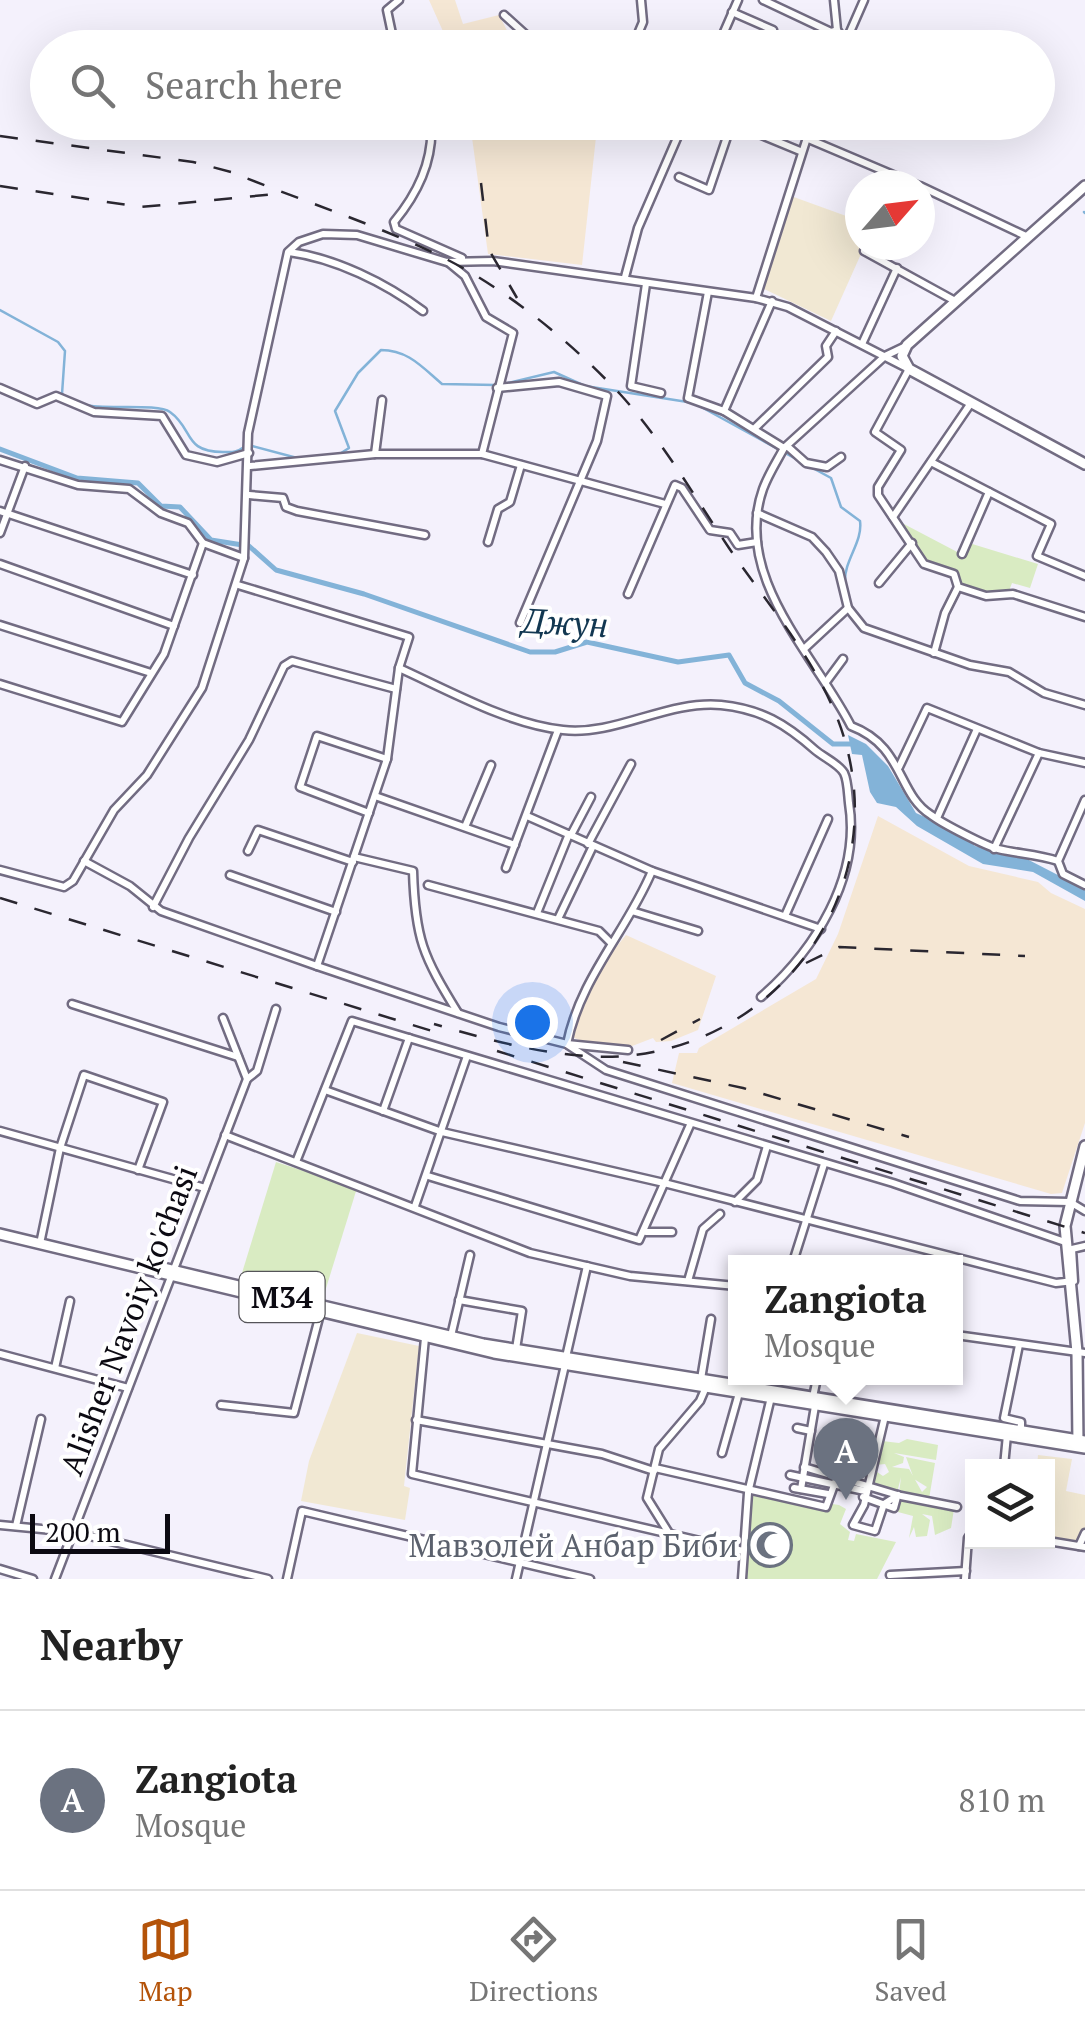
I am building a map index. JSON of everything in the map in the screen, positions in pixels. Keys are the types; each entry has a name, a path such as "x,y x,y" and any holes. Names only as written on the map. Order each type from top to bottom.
{"main road":[{"path":"1085,186 907,345 902,356 910,368 1085,464"},
{"path":"1081,1444 1081,1352 1065,1242 1070,1202 1085,1146"},
{"name":"M34","path":"0,1232 41,1239 425,1338 728,1384"},
{"name":"M34","path":"0,1232 566,1362"},
{"name":"M34","path":"738,1385 885,1416 1081,1444"},
{"name":"M34","path":"814,1402 1021,1430 1081,1444"}],"street":[{"path":"389,30 386,10 399,0"},
{"path":"639,30 640,0"},
{"path":"724,30 738,0"},
{"path":"763,0 832,30"},
{"path":"834,0 834,30"},
{"path":"850,30 864,0"},
{"path":"732,12 773,30"},
{"path":"504,15 520,30"},
{"path":"432,140 422,179 394,222 396,228 468,260"},
{"path":"625,278 638,228 676,140"},
{"path":"679,177 709,190 725,140"},
{"path":"773,140 800,151"},
{"path":"756,298 805,140"},
{"path":"811,140 881,170"},
{"path":"935,193 1029,237"},
{"path":"0,870 64,887 114,810 147,775 202,688 244,558 250,466 248,433 288,252 299,242 323,234 356,234 447,262 466,276 486,317 513,333 482,454"},
{"path":"288,252 315,255 396,293 423,311"},
{"path":"447,262 468,260 625,278 756,298 836,331 910,368 874,432 901,450 878,486 878,496 924,564 954,574 958,587 945,613 934,653"},
{"path":"881,260 955,302"},
{"path":"862,344 897,268"},
{"path":"646,284 630,386 662,393"},
{"path":"708,292 688,398 755,428 806,463 827,467 841,457"},
{"path":"724,411 772,302"},
{"path":"755,428 828,357 826,346 836,331"},
{"path":"907,345 885,356 786,447 763,489 757,542 784,620 851,726 870,733 899,767 920,804 937,818 994,848 1030,852 1058,861"},
{"path":"498,388 558,382 607,396 597,441 520,623"},
{"path":"0,388 37,404 56,396 94,412 162,416 186,455 218,462 249,454"},
{"path":"375,454 382,400"},
{"path":"894,517 970,403"},
{"path":"250,466 375,454 482,454 665,504"},
{"path":"0,460 78,485 129,489 162,514 188,523 203,544 244,558"},
{"path":"932,462 1051,524 1038,556 1085,576"},
{"path":"488,542 498,509 510,502 521,465"},
{"path":"0,533 4,513 25,466"},
{"path":"628,594 675,485 682,488 710,530 730,533 738,545 757,542"},
{"path":"962,554 989,492"},
{"path":"249,495 284,498 286,507 297,511 425,535"},
{"path":"4,513 193,575"},
{"path":"758,513 819,544 839,571 848,608 864,628 934,653 1009,672 1044,693 1085,704"},
{"path":"879,583 912,543"},
{"path":"0,684 122,722 174,626 203,544"},
{"path":"0,564 174,626"},
{"path":"238,584 409,638 399,668 387,759 317,966"},
{"path":"958,587 986,596 1013,594 1085,617"},
{"path":"804,648 848,608"},
{"path":"0,625 150,673"},
{"path":"826,682 843,659"},
{"path":"153,907 189,838 249,740 284,666 292,661 396,690"},
{"path":"399,668 486,706 558,730 578,731 672,708 721,705 796,729 844,772 852,824 846,865 821,929 784,977 762,996"},
{"path":"899,767 927,708 1039,753 1085,763"},
{"path":"937,818 976,728"},
{"path":"506,868 558,730"},
{"path":"369,814 300,787 317,736 387,759"},
{"path":"994,848 1039,753"},
{"path":"558,919 631,764"},
{"path":"465,828 492,765"},
{"path":"375,796 514,845"},
{"path":"538,913 570,834 591,798"},
{"path":"1085,800 1058,861 1063,874 1085,885"},
{"path":"526,816 652,871 821,929"},
{"path":"784,916 828,819"},
{"path":"248,851 258,830 353,859 413,871 414,922 423,955 458,1013"},
{"path":"84,861 130,886 153,907 317,966 567,1044 628,1050"},
{"path":"567,1044 591,974 635,912 652,871"},
{"path":"230,875 336,912"},
{"path":"428,886 599,931 611,943"},
{"path":"635,912 698,932"},
{"path":"72,1004 238,1057"},
{"name":"Alisher Navoiy ko'chasi","path":"55,1579 246,1079 257,1072 276,1008"},
{"path":"223,1018 246,1079"},
{"path":"296,1162 352,1020 824,1163 1065,1242"},
{"path":"383,1111 409,1038"},
{"path":"567,1044 578,1055 606,1070 1020,1201 1070,1202 1085,1210"},
{"path":"415,1206 467,1056"},
{"path":"41,1239 60,1148 84,1075 163,1102 138,1170"},
{"path":"325,1090 442,1132 952,1255"},
{"path":"428,1176 636,1240 646,1232 690,1124"},
{"path":"0,1132 205,1188"},
{"path":"225,1135 530,1253 587,1266 728,1285"},
{"path":"734,1202 757,1180 768,1146"},
{"path":"795,1255 824,1163"},
{"path":"688,1281 702,1232 720,1214"},
{"path":"646,1232 672,1232"},
{"path":"963,1258 1069,1284 1074,1279 1073,1246 1085,1246"},
{"path":"451,1337 470,1255"},
{"path":"516,1579 532,1502 550,1445 587,1266"},
{"path":"459,1300 522,1311 516,1350"},
{"path":"55,1368 70,1301"},
{"path":"221,1406 294,1414 320,1314"},
{"path":"672,1538 647,1498 659,1449 700,1401 711,1319"},
{"path":"963,1336 1081,1352"},
{"path":"425,1338 412,1474 672,1538 743,1550"},
{"path":"1019,1346 1004,1419 1021,1422 1021,1430"},
{"path":"0,1354 128,1388"},
{"path":"722,1452 738,1385"},
{"path":"816,1385 803,1477 797,1489 828,1494"},
{"path":"742,1579 748,1492 772,1394"},
{"path":"879,1490 884,1504 875,1531 853,1525 866,1496 885,1416"},
{"path":"16,1526 42,1419"},
{"path":"416,1420 602,1454 748,1492 826,1507 835,1481"},
{"path":"796,1428 811,1431"},
{"path":"1005,1459 1007,1435"},
{"path":"796,1445 808,1447"},
{"path":"804,1467 894,1508 898,1496"},
{"path":"790,1474 817,1476"},
{"path":"815,1492 817,1476"},
{"path":"866,1496 879,1490 957,1507"},
{"path":"287,1579 302,1511 590,1579"},
{"path":"0,1525 73,1532 268,1579"},
{"path":"1055,1542 1082,1547 1085,1532"},
{"path":"890,1575 965,1575 967,1549"},
{"path":"0,1569 33,1579"},
{"path":"226,1579 230,1570"}],"shaded area":[{"path":"429,0 455,0 463,24 499,15 507,30 442,30"},
{"path":"472,140 596,140 582,265 488,254"},
{"path":"791,196 845,216 845,260 858,260 831,321 762,288"},
{"path":"878,816 969,866 1038,882 1051,893 1085,909 1085,1123 1062,1193 1051,1194 672,1083 679,1053 697,1053 699,1048 816,979 838,934"},
{"path":"626,935 716,976 698,1030 671,1041 656,1042 653,1038 627,1048 593,1046 570,1036 596,972"},
{"path":"357,1333 419,1346 404,1486 410,1488 405,1520 301,1501 309,1461"},
{"path":"1038,1455 1072,1459 1066,1491 1085,1495 1085,1527 1080,1541 1055,1537 1055,1459 1038,1459"}],"green space":[{"path":"902,523 963,555 969,543 1038,564 1030,588 1012,583 1009,591 984,594 961,585 955,571 926,562"},
{"path":"276,1162 357,1188 323,1298 242,1273"},
{"path":"907,1439 938,1445 936,1460 894,1453 904,1457 903,1463 892,1467 909,1469 913,1476 906,1457 935,1463 929,1499 899,1494 901,1477 897,1493 869,1484 874,1470 883,1476 889,1472 885,1464 875,1465 882,1441 899,1443"},
{"path":"750,1491 839,1505 846,1509 840,1524 850,1532 848,1540 854,1541 856,1534 896,1542 877,1579 746,1579"},
{"path":"900,1498 954,1509 951,1528 935,1535 932,1516 922,1514 930,1520 927,1536 916,1537 914,1527 909,1538 913,1516 898,1512"}],"water":[{"path":"848,735 866,744 888,766 916,813 958,832 975,846 1023,857 1085,889 1085,901 1033,872 983,864 917,826 896,807 877,803 870,792 862,755 852,754"}],"waterway":[{"path":"0,310 58,342 65,351 62,394 68,398"},
{"path":"338,455 349,448 335,411 358,373 381,350 407,356 442,384 496,385"},
{"path":"504,384 554,372 585,386 694,403 831,478 841,507 860,521 845,582"},
{"path":"85,405 164,409 178,419 201,448 231,452 244,447"},
{"path":"252,446 301,459"},
{"name":"Джун","path":"0,449 77,478 138,483 161,506 180,507 211,540 249,546 276,570 364,594 530,652 555,652 587,642 678,662 729,655 745,683 779,701 833,744 855,744"}],"railway":[{"path":"0,136 193,162 231,172 395,236 494,287 561,338 635,412 795,640 824,689 845,741 854,796 851,850 837,900 812,946 779,986 737,1019 689,1042 635,1055 560,1053 434,1024"},
{"path":"481,183 489,250 517,298"},
{"path":"0,186 141,207 276,194"},
{"path":"0,898 445,1035"},
{"path":"806,963 839,947 1025,956"},
{"path":"661,1040 700,1019"},
{"path":"497,1051 1085,1233"},
{"path":"623,1062 743,1088 909,1137"}],"place":[{"name":"Zangiota","path":"846,1500"},
{"name":"Мавзолей Анбар Биби","path":"770,1545"}]}
